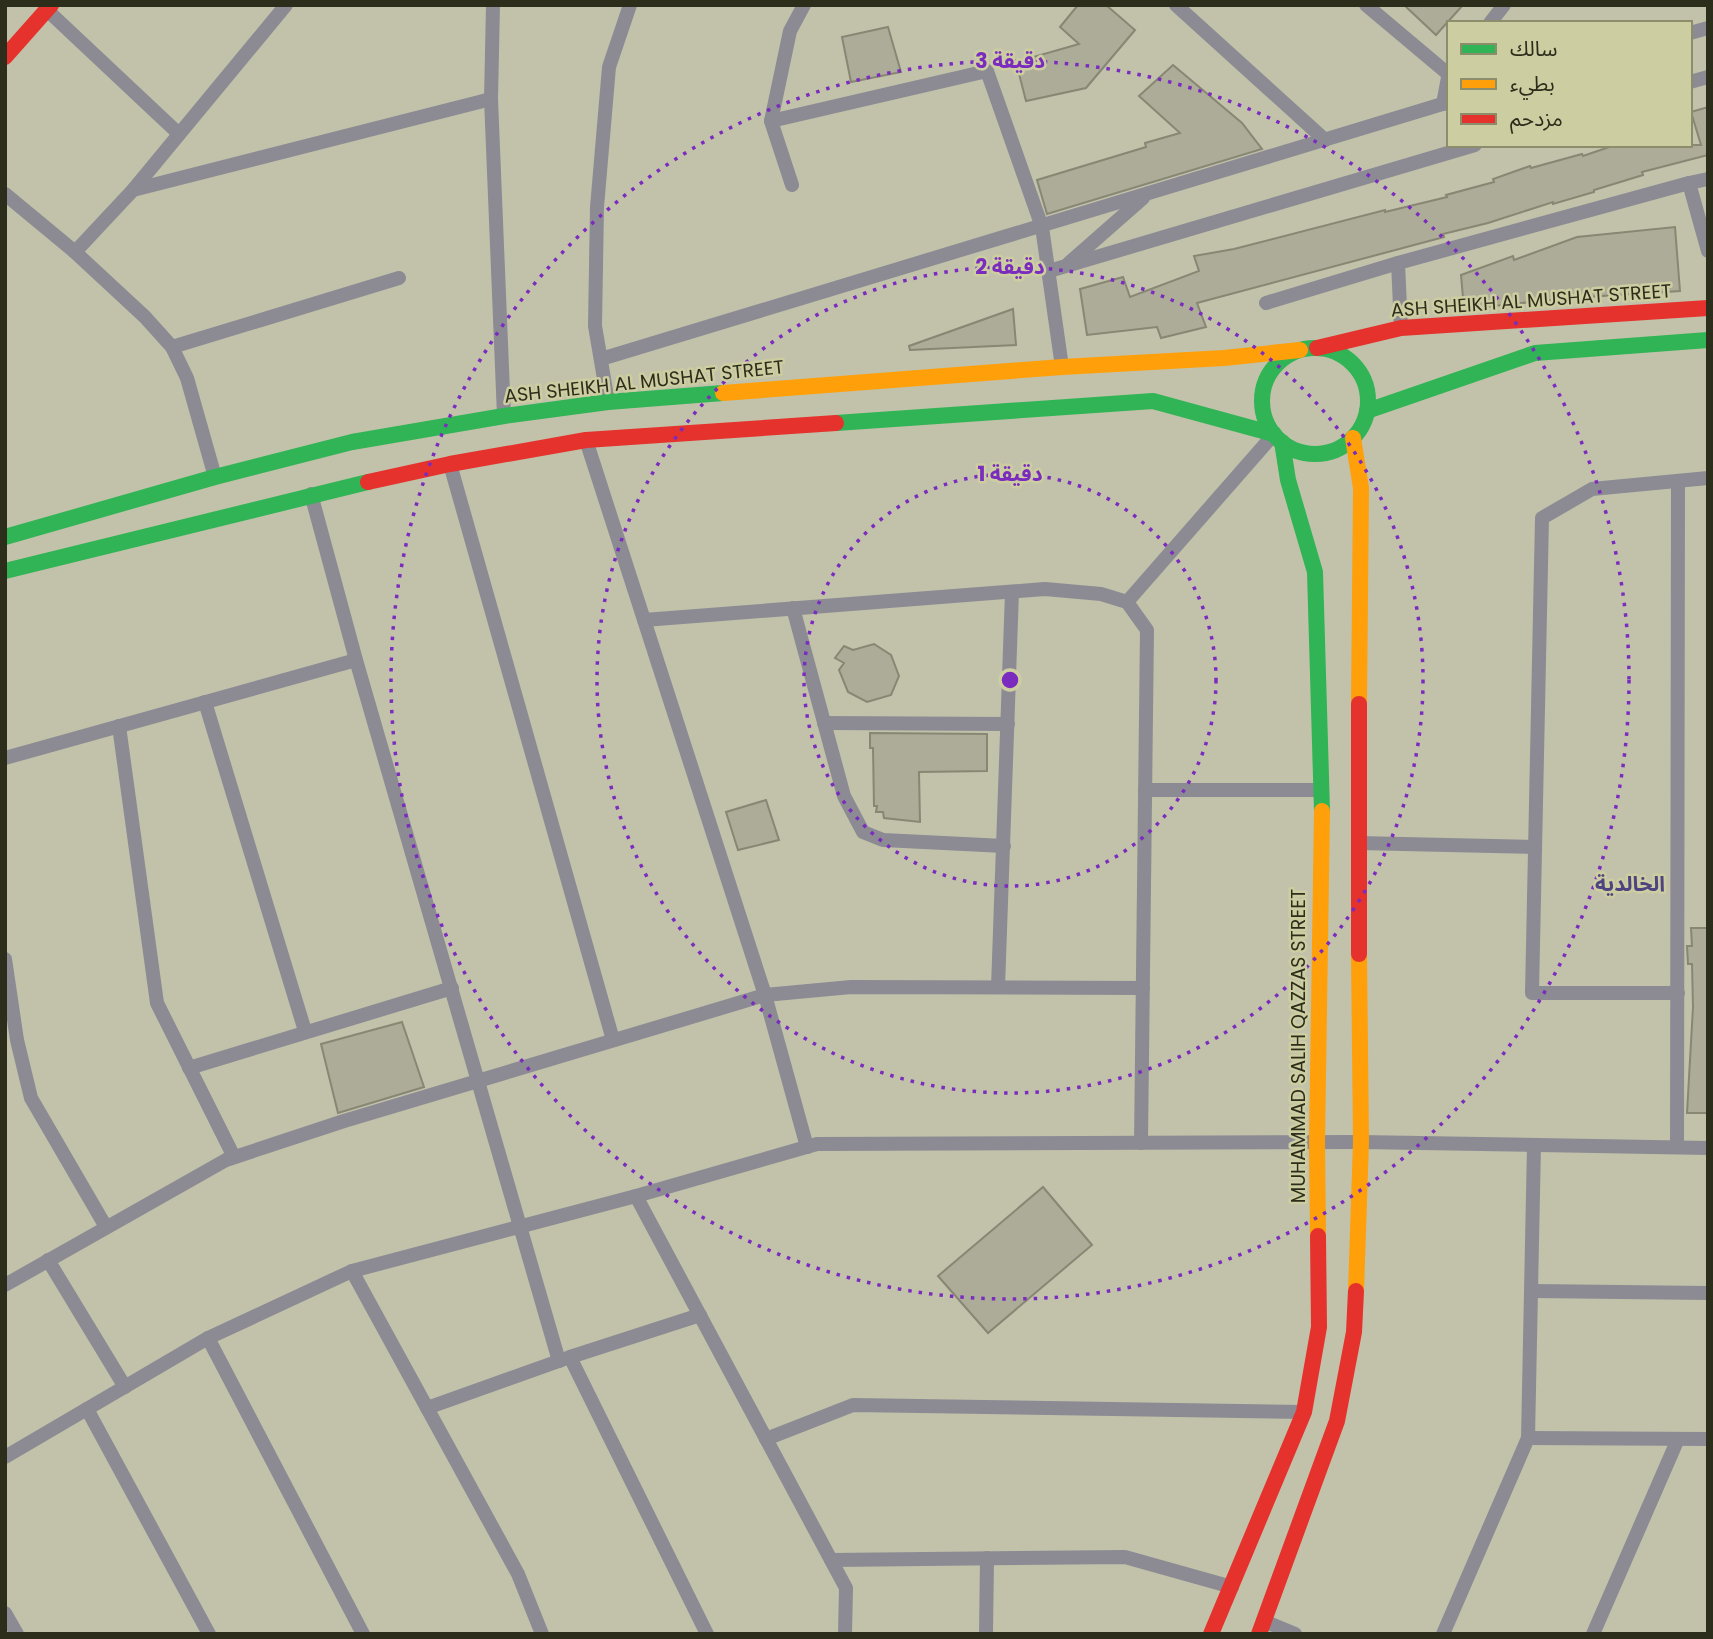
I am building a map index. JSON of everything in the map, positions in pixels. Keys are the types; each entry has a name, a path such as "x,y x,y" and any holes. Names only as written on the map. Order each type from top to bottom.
{"street":[{"path":"75,252 133,190 286,5"},
{"path":"493,5 491,99 505,416"},
{"path":"608,402 595,326 597,220 609,66 630,5"},
{"path":"792,185 771,121 790,31 804,5"},
{"path":"1176,5 1325,140"},
{"path":"1366,5 1447,72"},
{"path":"1492,21 1504,5"},
{"path":"5,57 49,8 179,134"},
{"path":"771,121 987,71 1042,227 1062,367"},
{"path":"133,190 491,99"},
{"path":"601,359 1446,103"},
{"path":"1049,271 1468,147"},
{"path":"1266,303 1398,263 1708,179"},
{"path":"1689,183 1708,251"},
{"path":"5,194 75,252 145,317 172,347 187,378 215,477"},
{"path":"1065,266 1147,195"},
{"path":"1398,263 1401,328"},
{"path":"172,347 399,278"},
{"name":"ASH SHEIKH AL MUSHAT STREET","path":"1317,348 1401,328 1708,308"},
{"path":"1367,411 1535,353 1708,340"},
{"path":"5,571 311,494 450,464 586,440 1153,401 1278,438 1296,450 1326,452 1341,447 1353,438 1362,425 1367,411 1366,388 1357,368 1339,354 1317,348 1300,350 1284,358 1272,370 1264,386 1262,403 1266,419 1278,438"},
{"name":"ASH SHEIKH AL MUSHAT STREET","path":"5,537 215,477 352,442 505,416 608,402 1062,367 1224,358 1300,350"},
{"path":"1127,601 1278,438"},
{"name":"MUHAMMAD SALIH QAZZAS STREET","path":"1211,1634 1304,1412 1319,1327 1317,1143 1322,790 1315,572 1278,438"},
{"path":"1295,1634 1261,1627 1336,1421 1354,1332 1361,1142 1358,843 1362,488 1353,438"},
{"path":"586,440 765,995 807,1147"},
{"path":"450,464 613,1041"},
{"path":"1678,993 1532,993 1542,518 1592,489 1708,478"},
{"path":"1677,1147 1678,481"},
{"path":"311,494 356,660 520,1227 564,1359 708,1634"},
{"path":"644,620 1045,589 1090,593 1127,601 1147,630 1142,1143"},
{"path":"998,987 1012,592"},
{"path":"793,608 844,796 863,832 883,841 1004,846"},
{"path":"5,758 356,660"},
{"path":"205,702 305,1031"},
{"path":"824,723 1008,724"},
{"path":"119,726 157,1003 234,1157"},
{"path":"1145,790 1322,790"},
{"path":"1358,843 1535,847"},
{"path":"5,959 18,1041 31,1098 106,1227"},
{"path":"5,1284 234,1157 765,995 851,987 1143,988"},
{"path":"189,1068 452,988"},
{"path":"5,1457 208,1338 352,1271 636,1196 817,1144 1361,1142 1708,1148"},
{"path":"1443,1634 1528,1438 1534,1145"},
{"path":"636,1196 846,1588 845,1634"},
{"path":"48,1260 125,1387"},
{"path":"352,1271 518,1574 542,1634"},
{"path":"1532,1291 1708,1293"},
{"path":"427,1408 564,1359 700,1315"},
{"path":"208,1338 363,1634"},
{"path":"766,1439 853,1405 1304,1412"},
{"path":"87,1409 209,1634"},
{"path":"1528,1438 1708,1439"},
{"path":"1593,1634 1678,1438"},
{"path":"831,1560 1125,1557 1232,1587"},
{"path":"986,1634 987,1558"},
{"path":"5,1613 17,1634"}],"building":[{"path":"1078,5 1106,5 1135,30 1086,88 1026,101 1016,62 1079,44 1060,27"},
{"path":"1404,5 1463,5 1436,35"},
{"path":"888,27 901,72 851,82 842,37"},
{"path":"1173,65 1242,123 1262,149 1047,214 1037,180 1146,147 1145,143 1180,133 1139,96"},
{"path":"1708,107 1708,155 1642,172 1643,175 1594,192 1443,234 1444,237 1197,303 1206,327 1161,338 1157,327 1087,335 1080,289 1123,277 1130,297 1199,271 1194,256 1234,249 1447,197 1446,195 1494,182 1493,179 1530,166 1531,168 1582,154 1583,156 1609,147 1701,145 1692,112"},
{"path":"1675,227 1680,291 1464,309 1461,275 1513,256 1514,260 1577,237"},
{"path":"1013,309 1016,345 910,350 909,346"},
{"path":"874,644 891,655 899,676 891,695 867,702 848,692 839,670 844,663 835,658 844,646 853,650"},
{"path":"870,733 987,734 987,771 919,772 920,822 884,818 883,812 876,812 877,806 874,806 873,748 870,748"},
{"path":"766,800 779,840 738,850 726,812"},
{"path":"1691,928 1708,928 1708,1113 1687,1113 1693,1007 1692,964 1688,964 1687,946 1692,946"},
{"path":"402,1022 424,1087 338,1113 321,1044"},
{"path":"1043,1187 1092,1245 988,1333 938,1276"}],"traffic: fast":[{"path":"1367,411 1535,353 1708,340"},
{"path":"1315,348 1335,352 1352,364 1364,381 1368,401 1364,421 1352,438 1335,450 1315,454 1295,450 1278,438 1266,421 1262,401 1266,381 1278,364 1295,352 1315,348"},
{"path":"5,537 215,477 352,442 504,416 608,402 723,393"},
{"path":"836,423 1153,401 1274,434"},
{"path":"1282,442 1288,480 1315,572 1322,811"},
{"path":"5,571 368,482"}],"traffic: slow":[{"path":"723,393 1062,367 1224,358 1300,350"},
{"path":"1353,438 1361,488 1359,704"},
{"path":"1318,1236 1322,811"},
{"path":"1356,1291 1361,1142 1359,954"}],"traffic: jam":[{"path":"5,57 51,5"},
{"path":"1317,348 1401,328 1708,308"},
{"path":"368,482 450,464 586,440 836,423"},
{"path":"1359,704 1359,954"},
{"path":"1211,1634 1304,1412 1319,1327 1318,1236"},
{"path":"1259,1634 1337,1421 1354,1332 1356,1291"}],"district":[{"name":"الخالدية","path":"1630,884"}]}
